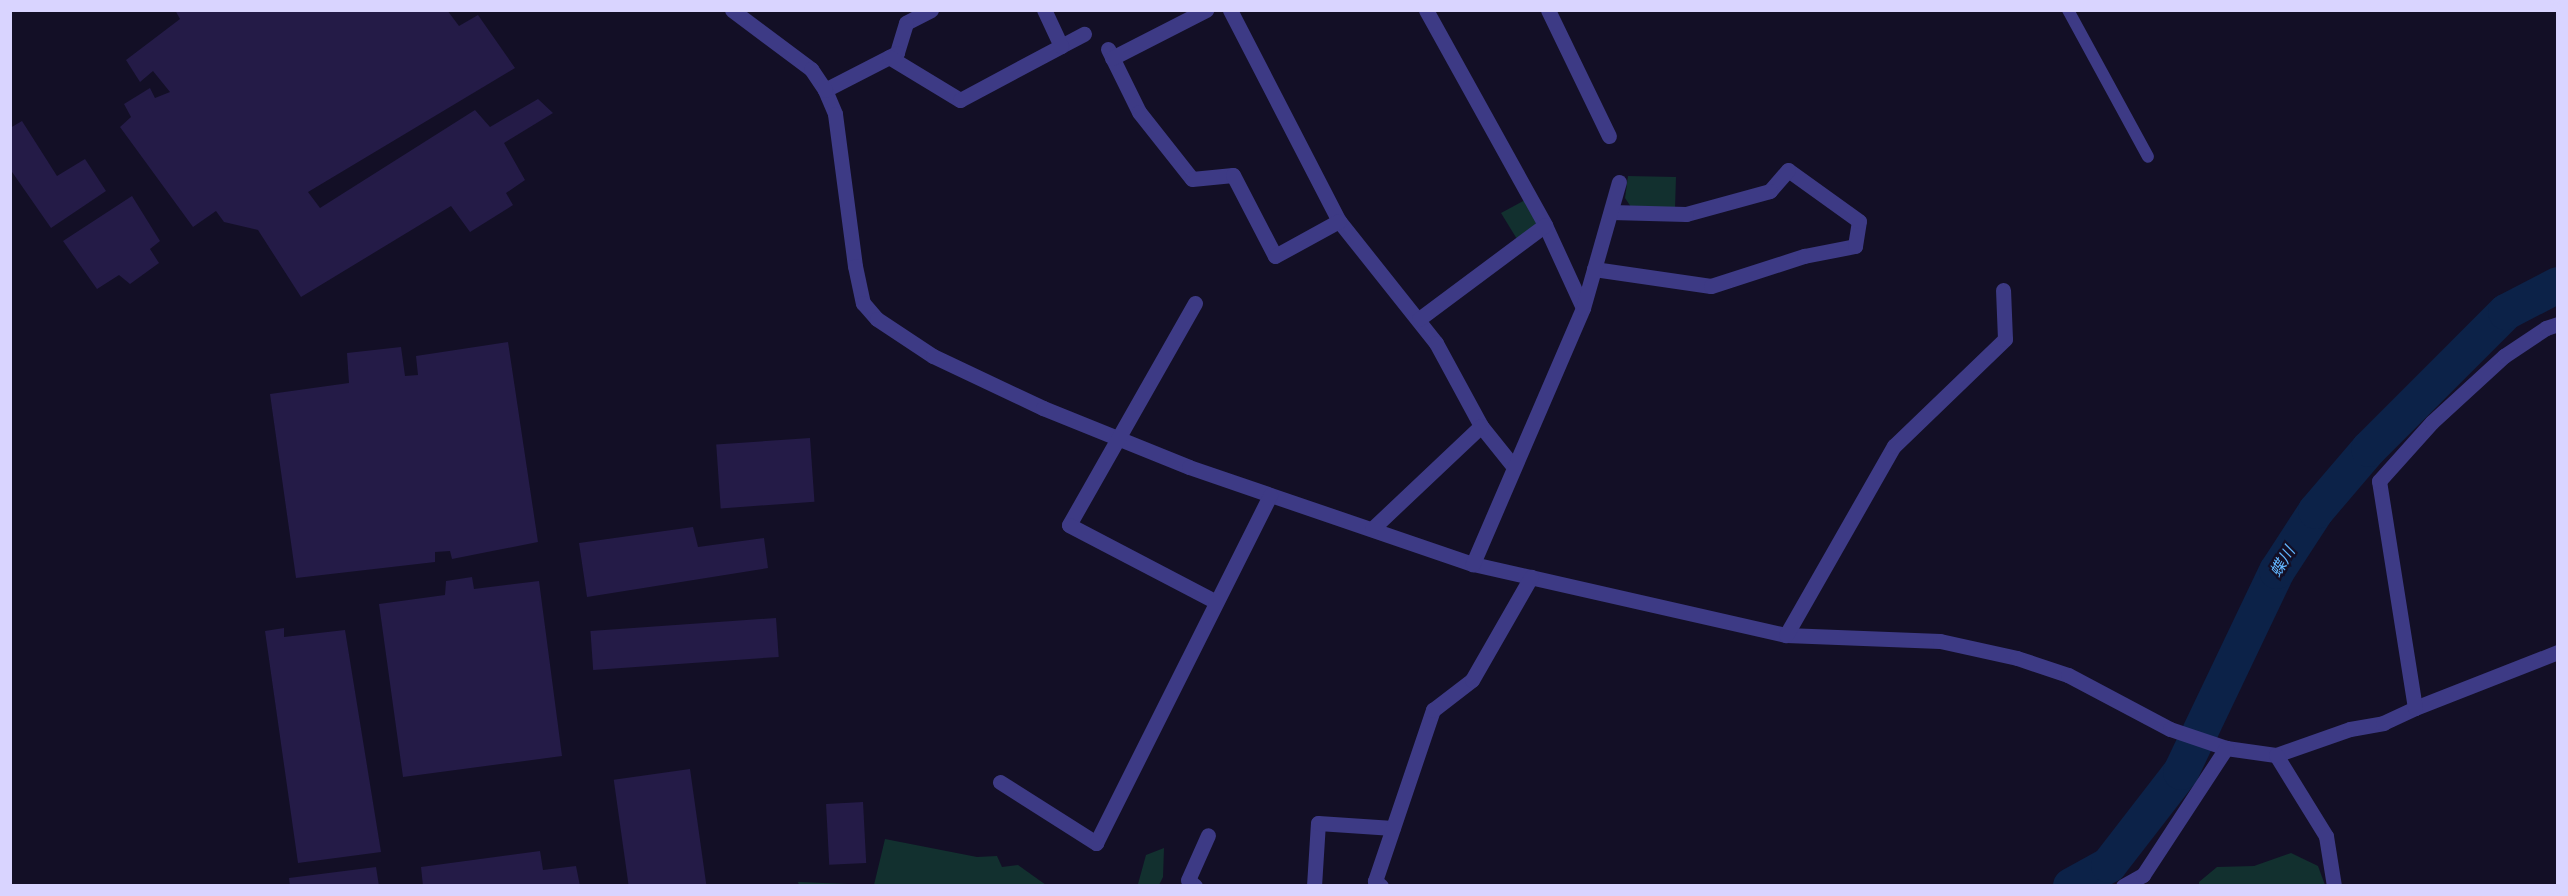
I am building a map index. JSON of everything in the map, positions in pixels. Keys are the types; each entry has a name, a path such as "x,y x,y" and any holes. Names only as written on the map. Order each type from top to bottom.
{"street":[{"path":"732,10 811,69 825,90 835,114 855,266 863,303 877,319 933,356 1043,408 1189,467 1473,564 1786,635 1940,641 2017,658 2068,675 2170,729 2226,748 2276,755 2350,729 2383,723 2415,708 2558,652"},
{"path":"825,90 897,53 902,17 931,10"},
{"path":"1044,10 1061,46"},
{"path":"1206,10 1110,54 1139,112 1192,179 1233,175 1275,256 1340,221"},
{"path":"1230,10 1340,221 1436,343 1481,426 1513,466"},
{"path":"1426,10 1545,225 1582,308"},
{"path":"1548,10 1609,136"},
{"path":"889,57 960,100 1084,34"},
{"path":"1594,268 1711,286 1804,256 1855,246 1859,221 1788,170 1770,191 1686,214 1611,212"},
{"path":"1473,564 1582,308 1620,182"},
{"path":"1419,319 1545,225"},
{"path":"1786,635 1894,446 2005,339 2003,290"},
{"path":"1195,303 1069,525 1216,602"},
{"path":"2415,708 2379,481 2432,422 2504,356 2546,328 2558,324"},
{"path":"1372,529 1481,426"},
{"path":"1000,782 1096,843 1270,495"},
{"path":"1381,885 1375,881 1433,710 1472,680 1531,577"},
{"path":"2123,885 2142,875 2226,748"},
{"path":"2276,755 2326,836 2334,885"},
{"path":"1314,885 1318,823 1393,828"},
{"path":"1195,885 1188,880 1208,835"}],"lane":[{"path":"2068,10 2148,157"}],"green space":[{"path":"1628,176 1676,177 1675,208 1631,207 1625,198"},
{"path":"1529,198 1545,225 1520,244 1501,213"},
{"path":"885,839 977,857 997,856 1002,867 1018,865 1046,885 874,885"},
{"path":"1164,848 1163,877 1159,885 1134,885 1138,884 1146,855"},
{"path":"2291,853 2318,866 2325,885 2199,885 2199,882 2217,867 2254,866"},
{"path":"798,882 874,885 799,885"}],"building":[{"path":"175,10 447,10 459,26 478,15 515,68 308,192 320,208 475,110 490,127 538,99 553,113 504,143 525,180 506,193 513,205 470,232 451,206 301,297 258,230 224,222 216,211 193,227 120,127 131,117 124,104 150,88 155,98 170,92 153,71 140,82 126,60 180,19"},
{"path":"22,121 57,176 85,159 106,191 51,228 10,169 10,128"},
{"path":"132,196 160,241 150,249 159,263 130,284 119,275 97,289 63,241"},
{"path":"508,342 538,542 452,559 450,551 435,552 435,562 296,578 270,394 349,383 347,353 401,347 405,376 418,375 416,356"},
{"path":"810,438 814,502 721,508 716,445"},
{"path":"693,527 698,547 764,538 768,568 587,597 579,543"},
{"path":"472,577 474,589 539,581 562,756 403,777 379,604 445,595 446,581"},
{"path":"776,618 779,657 593,670 590,631"},
{"path":"284,628 284,637 345,630 381,852 298,863 265,631"},
{"path":"690,769 706,886 629,886 614,780"},
{"path":"863,802 866,863 829,865 826,804"},
{"path":"540,851 543,870 576,866 580,886 423,886 421,867"},
{"path":"376,867 379,886 290,886 289,878"}],"waterway":[{"name":"蝶川","path":"2071,886 2109,865 2181,772 2277,571 2316,511 2369,449 2506,312 2558,285"}]}
